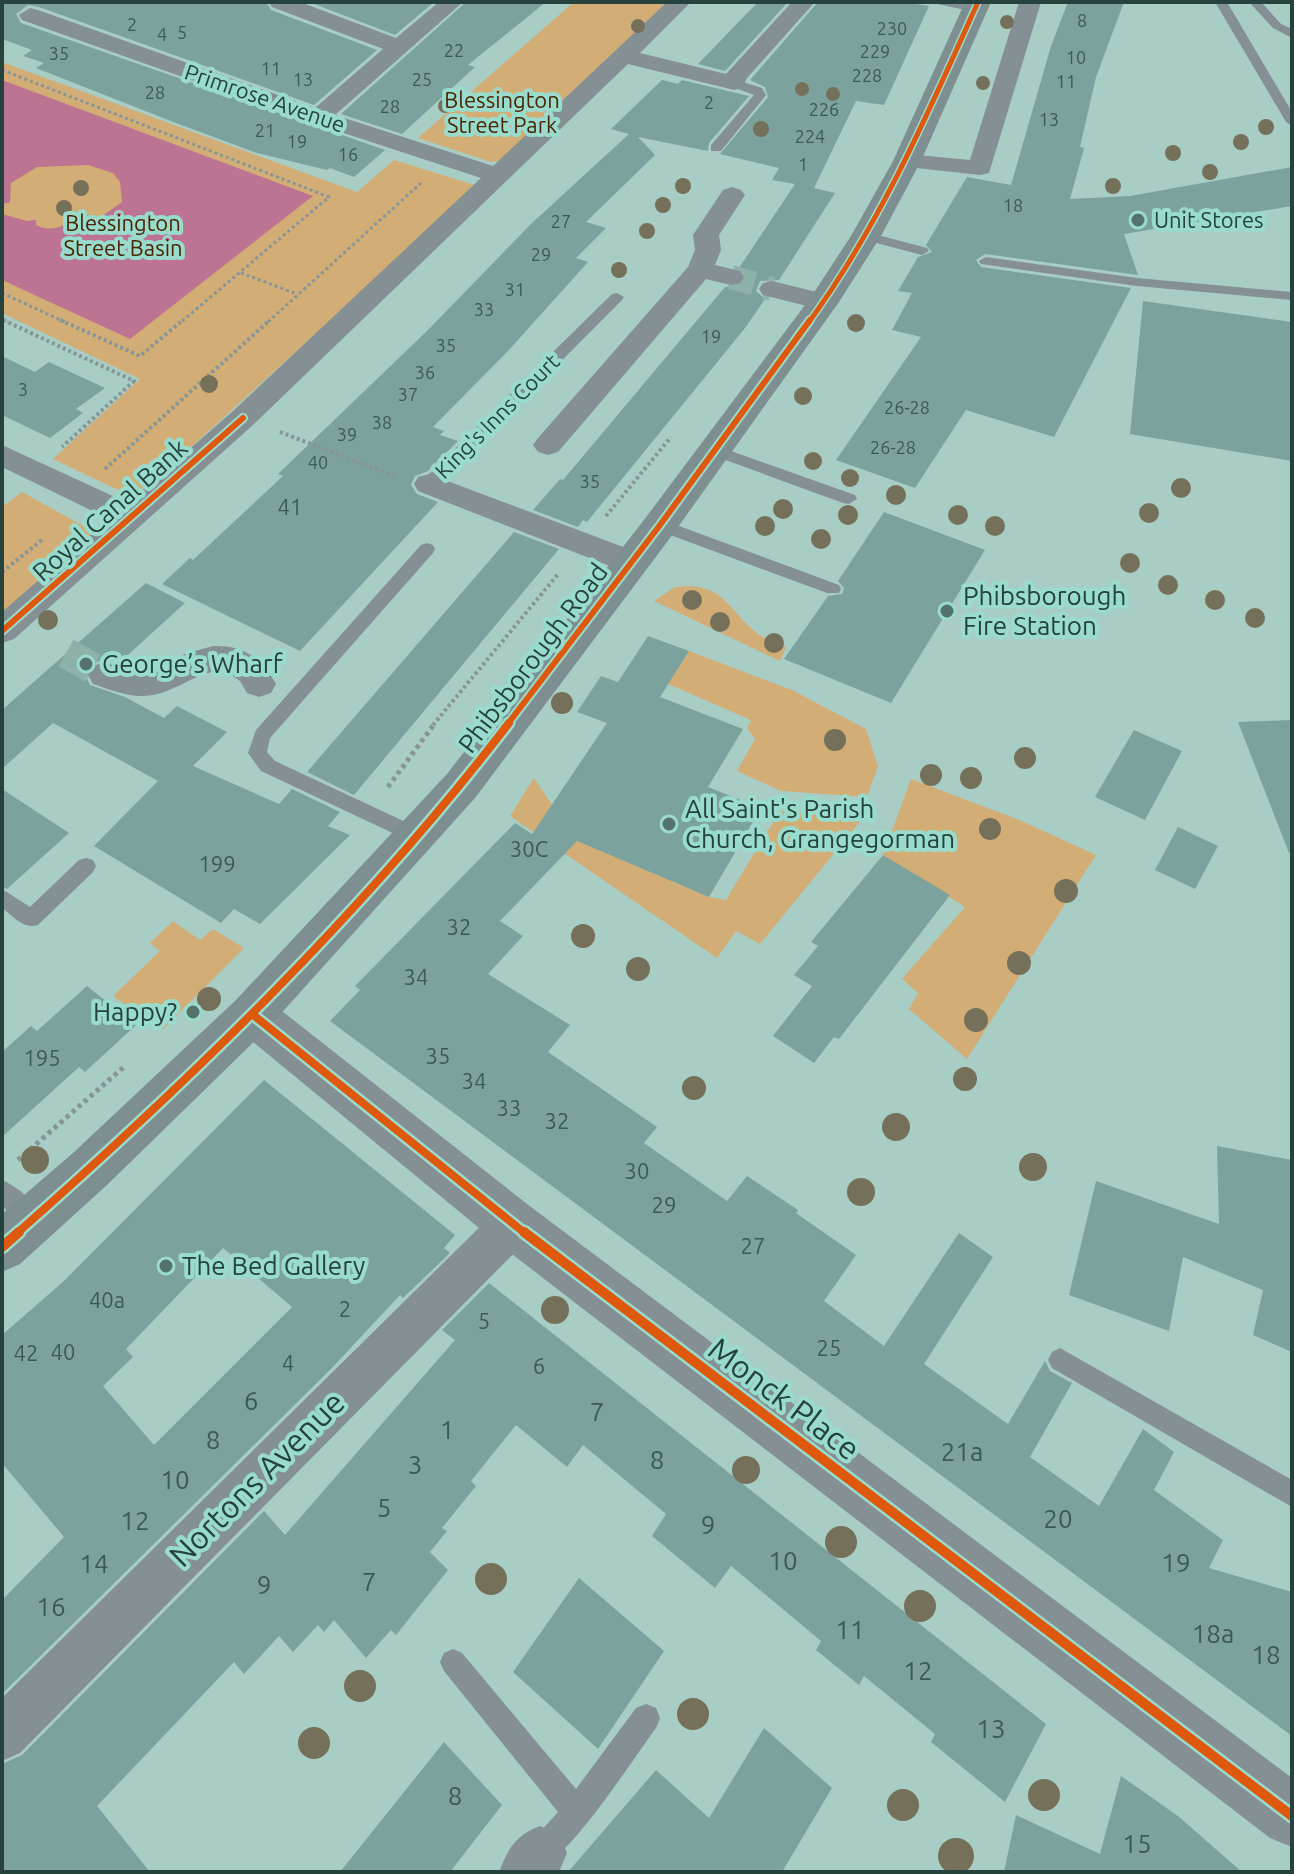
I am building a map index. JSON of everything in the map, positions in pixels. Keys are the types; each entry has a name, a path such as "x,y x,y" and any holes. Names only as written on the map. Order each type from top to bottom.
{"main road":[{"name":"Phibsborough Road","path":"13,1219 252,1014 418,837 461,786 660,525 823,302 866,236 907,161 977,6"}],"street":[{"name":"Primrose Avenue","path":"55,2 21,20 500,176"},
{"path":"280,2 398,47"},
{"path":"318,117 452,2"},
{"name":"Royal Canal Bank","path":"2,631 243,418 680,2"},
{"path":"625,56 734,83 736,76 804,2"},
{"path":"907,161 980,168 1030,2"},
{"name":"King's Inns Court","path":"548,445 700,269 708,250 706,235 732,195"},
{"path":"700,269 731,277"},
{"path":"772,289 823,302"},
{"path":"2,455 132,517"},
{"name":"King's Inns Court","path":"429,484 631,562"},
{"path":"105,675 129,683 152,683 198,661 223,656 253,670 259,684"},
{"name":"Monck Place","path":"252,1014 513,1224 1291,1811"},
{"name":"Nortons Avenue","path":"2,1735 513,1224"}],"lane":[{"path":"934,2 977,6"},
{"path":"1221,2 1292,122"},
{"path":"1255,2 1277,26 1292,34"},
{"path":"716,148 760,95 758,91 734,83"},
{"path":"866,236 922,251"},
{"path":"986,261 1137,282 1292,296"},
{"name":"King's Inns Court","path":"429,484 617,297"},
{"path":"714,450 849,499"},
{"path":"660,525 833,589"},
{"path":"418,837 268,766 257,753 262,735 427,549"},
{"path":"2,897 31,919 86,866"},
{"path":"1060,1360 1292,1494"},
{"path":"453,1662 576,1812"},
{"path":"533,1863 576,1812 646,1718"}],"path":[{"path":"2,70 329,197 140,356 2,293"},
{"path":"77,493 448,159"},
{"path":"240,273 297,294"},
{"path":"2,319 134,381 35,472"},
{"path":"243,418 412,483 429,484"},
{"path":"370,814 421,740 675,433"},
{"path":"13,1164 132,1060"}],"green space":[{"name":"Blessington Street Park","path":"574,2 672,2 504,160 491,162 418,138"},
{"name":"Blessington Street Basin","path":"2,62 357,192 394,160 478,186 135,498 53,459 140,379 2,313"},
{"path":"22,492 100,535 2,616 2,507"},
{"path":"675,587 704,588 723,598 757,633 786,647 780,661 654,601"},
{"path":"689,651 792,690 866,729 878,766 867,797 781,791 737,771 755,739 747,728 751,720 668,684"},
{"path":"534,778 576,840 709,897 726,900 780,811 862,819 760,944 736,931 717,958 510,816"},
{"path":"911,779 1017,819 1096,855 967,1059 909,1009 918,993 902,979 965,907 883,855"},
{"path":"173,921 200,940 213,929 244,948 162,1030 113,996 160,951 150,943"}],"shaded area":[{"name":"Blessington Street Basin","path":"2,80 313,196 130,339 2,280 2,214 27,221 36,220 36,225 42,228 54,228 83,214 98,219 122,202 120,182 113,173 88,165 37,167 11,183 10,202 3,204 2,208"}],"building":[{"path":"2,2 266,2 271,10 377,50 314,105 39,7 28,5 16,14 21,23 385,150 354,177 330,168 327,170 257,153 176,123 36,68 44,63 23,56 32,50 2,39"},
{"path":"309,2 434,2 395,35"},
{"path":"466,2 546,2 468,65 475,67 402,134 341,114"},
{"path":"758,2 788,2 725,71 698,64"},
{"path":"818,2 902,2 929,6 884,105 856,101 814,188 835,193 779,280 760,281 756,291 765,299 745,328 587,522 583,520 578,527 533,510 560,479 563,480 725,287 741,286 746,279 739,268 795,184 772,180 779,168 720,154 768,97 765,87 750,80"},
{"path":"1068,2 1124,2 1096,77 1080,147 1084,148 1070,199 1130,196 1292,167 1292,206 1124,234 1138,275 985,254 976,260 981,267 1131,288 1054,437 966,410 915,488 836,460 921,337 892,330 912,293 898,291 918,257 932,252 926,245 967,177 1011,185 1051,46"},
{"path":"662,80 678,84 682,80 749,96 709,143 708,151 638,137 655,155 586,222 606,228 576,258 588,262 507,352 433,427 444,431 440,435 458,441 428,471 415,476 411,485 417,494 438,502 300,651 162,584 190,558 193,560 283,476 278,474 428,330 531,224 629,134 611,129"},
{"path":"1143,301 1292,322 1292,461 1130,434"},
{"path":"2,356 35,372 49,362 105,388 76,409 83,413 50,438 2,415"},
{"path":"884,512 985,550 891,703 784,659 828,596 842,594 844,588 838,581"},
{"path":"514,532 559,549 354,795 307,772"},
{"path":"146,583 185,603 119,663 104,659 90,665 85,674 90,685 125,697 164,718 177,706 227,732 193,766 279,804 292,789 340,812 328,826 350,835 260,924 234,909 221,923 94,846 158,781 53,723 2,769 2,710"},
{"path":"648,636 689,651 660,697 743,729 708,787 761,808 709,897 577,841 500,921 523,936 488,974 570,1025 548,1052 657,1127 644,1143 727,1201 747,1176 856,1255 824,1301 884,1346 959,1233 993,1257 924,1364 1008,1424 1045,1361 1050,1371 1072,1383 1030,1457 1099,1506 1143,1429 1174,1452 1154,1490 1223,1540 1209,1568 1292,1592 1292,1736 330,1021 360,990 355,986 515,823 532,834 607,723 577,712 601,676 618,682"},
{"path":"1292,720 1292,853 1289,853 1238,722"},
{"path":"1134,730 1182,751 1145,820 1095,797"},
{"path":"2,789 69,833 7,889 2,886"},
{"path":"1178,827 1218,846 1195,889 1155,870"},
{"path":"883,855 950,895 839,1039 834,1037 814,1063 773,1036 812,986 794,975 818,946 811,942"},
{"path":"87,986 136,1025 85,1072 79,1067 2,1137 2,1052 31,1026 37,1031"},
{"path":"264,1080 455,1235 444,1248 450,1253 403,1298 400,1295 331,1369 2,1694 2,1600 64,1537 2,1463 2,1335 64,1281","holes":["223,1248 292,1307 154,1445 103,1386 133,1357 126,1349"]},
{"path":"1217,1146 1292,1160 1292,1352 1253,1335 1263,1290 1183,1257 1169,1331 1069,1295 1096,1181 1219,1224"},
{"path":"489,1283 1046,1724 1005,1802 931,1742 935,1734 864,1676 859,1685 816,1650 821,1641 731,1566 715,1588 652,1536 666,1514 583,1445 567,1467 516,1425 471,1481 476,1486 442,1528 447,1531 430,1552 448,1570 396,1635 391,1630 366,1658 334,1620 324,1632 318,1625 293,1652 279,1636 244,1674 234,1662 97,1806 150,1872 2,1872 2,1764 22,1755 264,1511 285,1535 455,1340 442,1330"},
{"path":"579,1578 664,1651 598,1749 513,1672"},
{"path":"764,1728 832,1788 782,1872 568,1872 656,1770 709,1818"},
{"path":"444,1742 502,1805 450,1872 340,1872"},
{"path":"1121,1776 1178,1816 1242,1872 1004,1872 1016,1815 1100,1854"}],"tunnel":[{"path":"731,277 772,289"},
{"path":"66,653 105,675"}],"cycle path":[{"path":"2,1247 90,1169 252,1014 461,786 660,525 823,302 866,236 907,161 978,2"},
{"path":"2,631 243,418"},
{"path":"252,1014 513,1224 1292,1816"}],"place":[{"name":"Unit Stores","path":"1138,220"},
{"name":"Phibsborough Fire Station","path":"947,611"},
{"name":"George’s Wharf","path":"86,664"},
{"name":"All Saint's Parish Church, Grangegorman","path":"669,824"},
{"name":"Happy?","path":"193,1012"},
{"name":"The Bed Gallery","path":"166,1266"}]}
